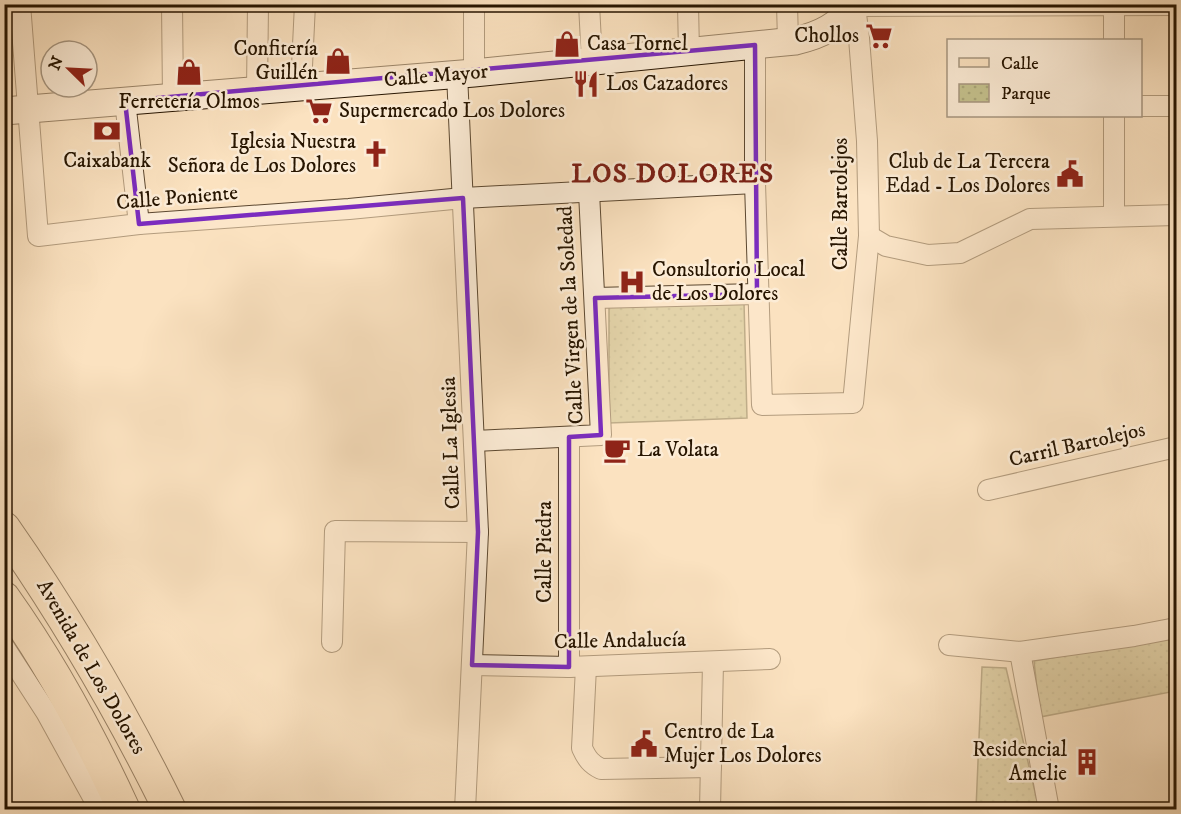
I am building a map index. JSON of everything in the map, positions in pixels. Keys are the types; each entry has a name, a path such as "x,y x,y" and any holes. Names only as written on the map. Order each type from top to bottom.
{"main road":[{"name":"Calle Mayor","path":"16,110 466,74 689,53 788,41 828,31 847,16 855,5"},
{"name":"Avenida de Los Dolores","path":"4,528 87,654 135,740 170,810"},
{"name":"Avenida de Los Dolores","path":"4,598 58,682 97,751 124,810"}],"street":[{"path":"16,110 20,4"},
{"path":"172,4 173,98"},
{"path":"257,91 258,4"},
{"path":"301,87 305,4"},
{"name":"Calle La Iglesia","path":"465,810 478,532 463,198 466,74 474,4"},
{"path":"589,4 592,62"},
{"path":"688,4 689,53"},
{"path":"787,4 788,41"},
{"path":"855,5 1176,5"},
{"name":"Calle Bartolejos","path":"757,294 762,405 853,403 869,236 867,141 855,5"},
{"path":"1114,5 1114,39"},
{"path":"595,298 757,294 755,45"},
{"path":"125,101 139,224"},
{"path":"1142,106 1176,106"},
{"name":"Calle Poniente","path":"16,110 38,236 139,224 349,209 463,198 755,183"},
{"path":"1114,117 1114,216"},
{"name":"Calle Virgen de la Soledad","path":"569,437 601,435 589,192"},
{"path":"869,236 886,246 928,255 960,253 1030,219 1176,215"},
{"path":"475,441 569,437"},
{"name":"Calle Piedra","path":"569,437 582,748 588,759 601,769 711,767"},
{"name":"Carril Bartolejos","path":"988,490 1176,447"},
{"path":"333,642 335,531 478,532"},
{"path":"949,645 1020,652 1176,628"},
{"path":"4,647 46,712 100,810"},
{"path":"1020,652 1049,810"},
{"name":"Calle Andalucía","path":"472,665 577,667 770,659"},
{"path":"710,810 713,662"}],"highlighted area":[{"path":"755,45 757,294 595,298 601,435 569,437 569,667 472,665 478,532 463,198 139,224 125,101"}],"green space":[{"path":"744,302 747,418 609,423 609,303"},
{"path":"1176,636 1176,691 1040,717 1034,661"},
{"path":"982,667 1006,668 1039,809 976,809"}],"place":[{"name":"Chollos","path":"879,36"},
{"name":"Casa Tornel","path":"567,44"},
{"name":"Confitería Guillén","path":"338,61"},
{"name":"Ferretería Olmos","path":"189,72"},
{"name":"Los Cazadores","path":"586,84"},
{"name":"Supermercado Los Dolores","path":"319,111"},
{"name":"Caixabank","path":"107,131"},
{"name":"Iglesia Nuestra Señora de Los Dolores","path":"376,154"},
{"name":"Club de La Tercera Edad - Los Dolores","path":"1070,174"},
{"name":"Consultorio Local de Los Dolores","path":"632,282"},
{"name":"La Volata","path":"617,450"},
{"name":"Centro de La Mujer Los Dolores","path":"644,744"},
{"name":"Residencial Amelie","path":"1087,762"}],"district":[{"name":"LOS DOLORES","path":"673,174"}]}
